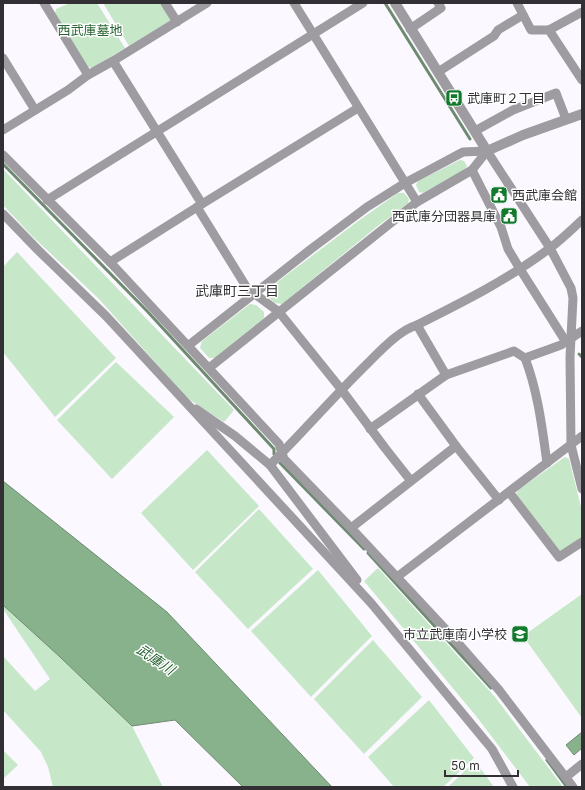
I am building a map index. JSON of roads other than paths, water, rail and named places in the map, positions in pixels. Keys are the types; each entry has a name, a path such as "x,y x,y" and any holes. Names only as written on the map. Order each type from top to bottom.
{"street":[{"path":"44,3 88,75"},
{"path":"165,3 177,22"},
{"path":"3,130 68,90 88,75 207,3"},
{"path":"294,3 417,202"},
{"path":"47,200 363,3"},
{"path":"395,3 410,29 550,248 566,277 572,293 573,305 568,340 571,445 582,488"},
{"path":"410,29 441,8 438,3"},
{"path":"517,3 531,30 549,30 582,12"},
{"path":"438,72 494,36 498,30 523,15"},
{"path":"549,30 582,80"},
{"path":"3,58 35,110"},
{"path":"113,61 200,206 247,288 279,312 412,481"},
{"path":"475,131 513,110 535,100 556,93 566,119"},
{"path":"110,262 358,108"},
{"path":"188,346 368,207 405,183 464,152 487,150 582,114"},
{"path":"209,368 417,202 472,170 487,150"},
{"path":"3,155 110,262 279,444 284,459 451,635 499,690 574,787"},
{"path":"472,170 501,227 508,249 568,340"},
{"path":"3,214 106,316 184,402 372,603 492,749 513,787"},
{"path":"270,465 341,389 384,348 409,327 417,325 471,298 520,269 550,248 582,220"},
{"path":"417,325 446,375"},
{"path":"525,358 568,340 582,331"},
{"path":"370,429 446,375 514,351 525,358 532,376 537,396 547,463"},
{"path":"418,394 456,446 499,500"},
{"path":"184,402 235,436 270,465 354,576 372,603"},
{"path":"397,578 582,436"},
{"path":"351,528 456,446"},
{"path":"509,492 560,557 582,542"},
{"path":"566,776 582,764"}],"water":[{"name":"武庫川","path":"3,481 167,612 332,787 243,787 175,720 132,726 3,605"},
{"path":"582,732 582,748 574,755 566,745"}],"waterway":[{"path":"385,3 470,139"},
{"path":"3,164 147,311 274,449 274,454"},
{"path":"579,354 582,357"},
{"path":"280,463 364,549"},
{"path":"368,553 491,688"},
{"path":"547,760 567,787"}],"place":[{"name":"武庫町２丁目","path":"454,98"},
{"name":"西武庫会館","path":"499,195"},
{"name":"西武庫分団器具庫","path":"509,216"},
{"name":"市立武庫南小学校","path":"520,634"}],"district":[{"name":"武庫町三丁目","path":"237,290"}],"park label":[{"name":"西武庫墓地","path":"90,30"}]}
